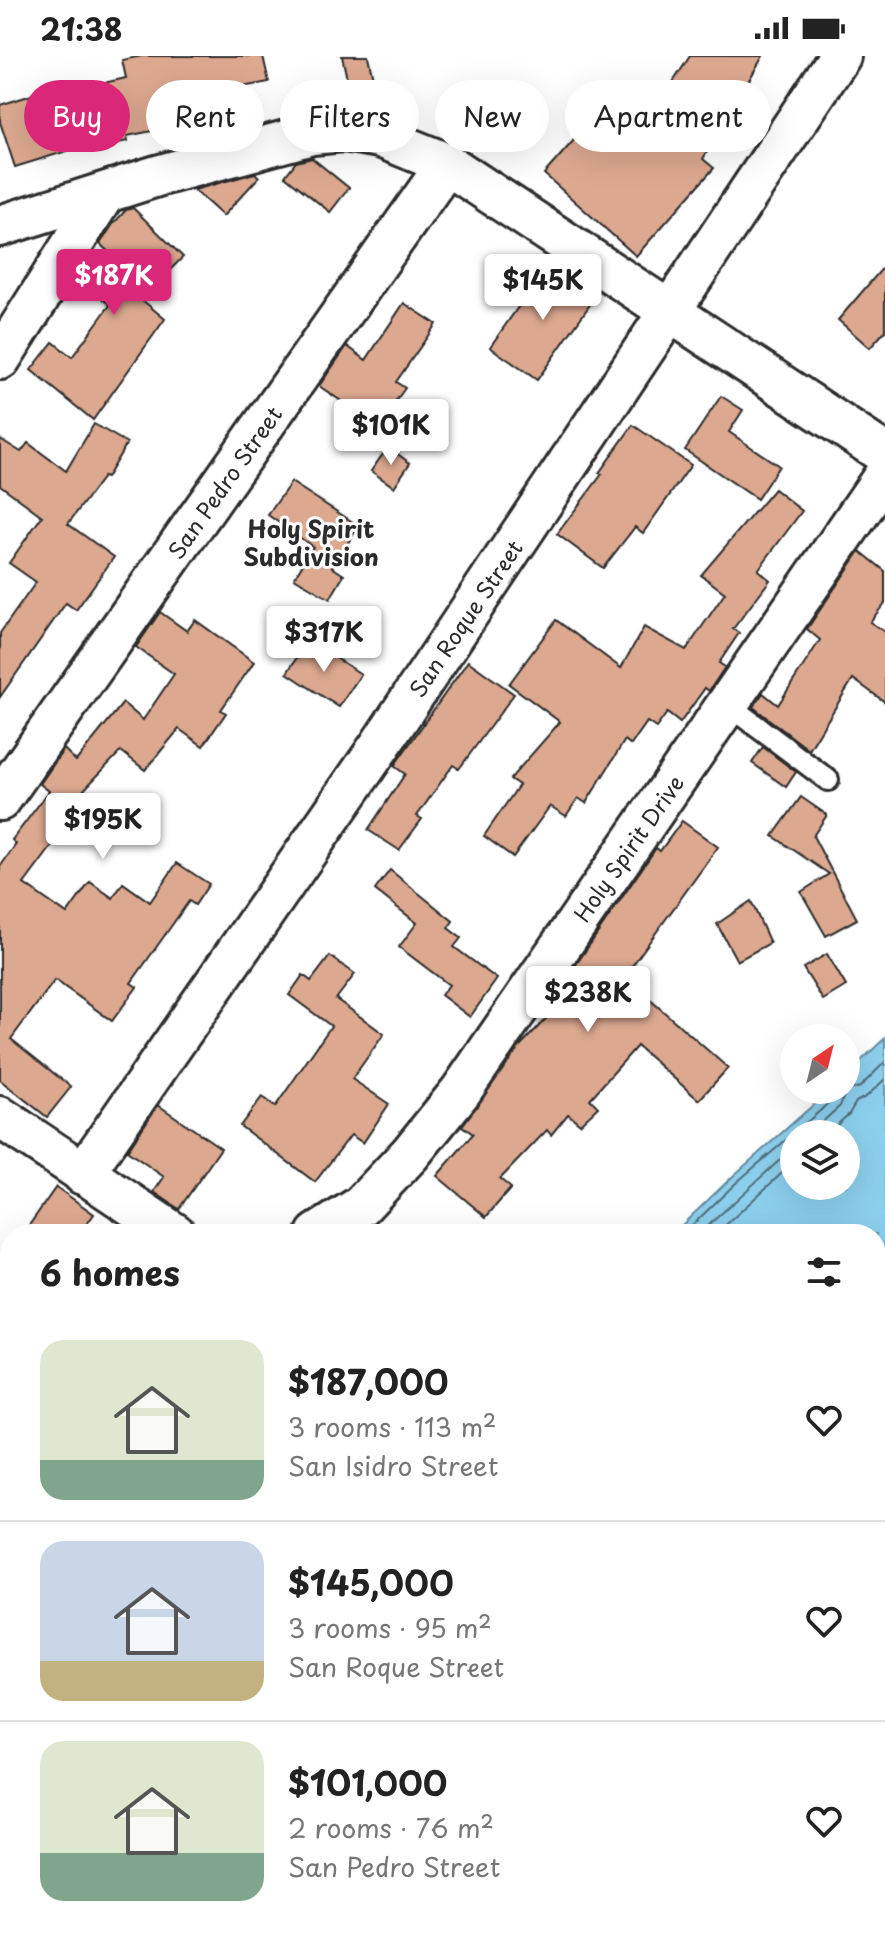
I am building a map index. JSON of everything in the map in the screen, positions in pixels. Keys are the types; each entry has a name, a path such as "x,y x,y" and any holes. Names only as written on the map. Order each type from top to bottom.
{"street":[{"name":"San Roque Street","path":"83,1174 379,747 840,56"},
{"path":"0,226 103,196 157,176 312,134 344,131 380,137 447,164 885,454"},
{"name":"San Pedro Street","path":"0,800 447,164"},
{"path":"0,359 103,196"},
{"name":"Holy Spirit Drive","path":"333,1224 361,1206 410,1154 461,1091 885,475"},
{"path":"0,1117 160,1224"}],"lane":[{"path":"727,704 828,780"}],"water":[{"path":"885,1038 885,1224 683,1224 780,1134 780,1200 860,1200 860,1120 796,1120 814,1104 860,1104 860,1062"}],"building":[{"path":"142,56 263,56 269,82 146,80 146,132 130,135 130,80 117,80 126,78 122,60"},
{"path":"342,56 368,56 373,80 347,80"},
{"path":"690,56 763,56 749,80 674,80"},
{"path":"24,97 24,152 64,152 15,167 0,122 0,105"},
{"path":"565,150 707,152 703,159 714,168 636,256 544,174"},
{"path":"312,158 349,188 330,212 285,176 296,162"},
{"path":"255,173 259,177 223,216 194,190"},
{"path":"133,208 183,257 141,299 165,319 93,420 31,370 53,342 72,357 110,305 91,289 115,258 100,244 113,224 126,210"},
{"path":"549,263 596,296 537,380 490,347"},
{"path":"885,265 885,331 870,348 838,320"},
{"path":"404,303 436,324 396,382 405,388 378,426 319,386 347,346 366,360"},
{"path":"721,396 743,410 729,432 779,466 757,499 685,450"},
{"path":"94,424 127,443 106,478 103,477 68,524 114,557 76,610 66,603 0,697 0,633 36,582 9,563 42,516 0,485 0,439 21,452 28,443 66,471"},
{"path":"633,425 691,465 643,533 635,527 603,568 557,534 602,474 599,473"},
{"path":"388,447 410,463 394,487 371,471"},
{"path":"291,482 359,526 332,567 344,575 330,599 294,578 313,547 268,515"},
{"path":"774,489 802,511 758,570 770,580 733,629 739,633 719,663 725,667 709,691 705,688 680,723 667,713 656,728 647,722 631,745 625,740 586,803 578,798 566,816 550,806 513,857 484,836 519,785 510,779 560,722 509,684 556,620 621,668 644,627 686,650 725,593 701,575"},
{"path":"860,551 885,571 885,603 870,622 885,632 885,702 853,679 809,750 753,707 763,693 778,705 820,640 807,629"},
{"path":"160,612 187,631 195,620 254,662 221,710 226,713 203,746 179,729 145,770 121,751 57,818 67,826 24,884 67,914 90,882 113,898 123,883 150,902 177,863 209,884 195,905 189,901 131,983 137,987 112,1021 55,980 11,1039 71,1087 47,1117 0,1080 0,867 16,844 12,840 49,791 40,784 64,749 76,761 123,703 143,720 174,674 136,647"},
{"path":"308,640 361,674 339,707 287,673"},
{"path":"468,661 514,694 459,769 453,765 417,816 422,819 399,850 368,830 405,774 394,766"},
{"path":"763,747 796,772 786,787 752,763"},
{"path":"801,797 827,815 813,836 857,919 826,936 801,892 829,874 773,836"},
{"path":"682,821 718,847 608,999 631,983 728,1068 699,1100 637,1046 590,1099 598,1107 580,1124 568,1114 551,1135 547,1130 500,1179 511,1188 486,1217 437,1176 473,1134 462,1126 519,1047 559,1005 554,1002 564,987 562,985 656,848 660,851"},
{"path":"390,870 453,921 448,928 461,938 454,947 497,979 470,1017 441,995 449,985 399,947 417,923 375,890"},
{"path":"751,901 770,943 737,961 717,924"},
{"path":"827,954 846,986 823,1000 803,968"},
{"path":"330,956 355,974 336,999 384,1034 352,1079 389,1104 363,1143 351,1135 315,1182 240,1126 262,1097 275,1107 331,1026 289,995 303,975 311,981"},
{"path":"158,1105 221,1148 179,1209 154,1192 164,1177 127,1151"},
{"path":"56,1187 94,1214 87,1224 30,1224"}],"district":[{"name":"Holy Spirit Subdivision","path":"311,542"}]}
